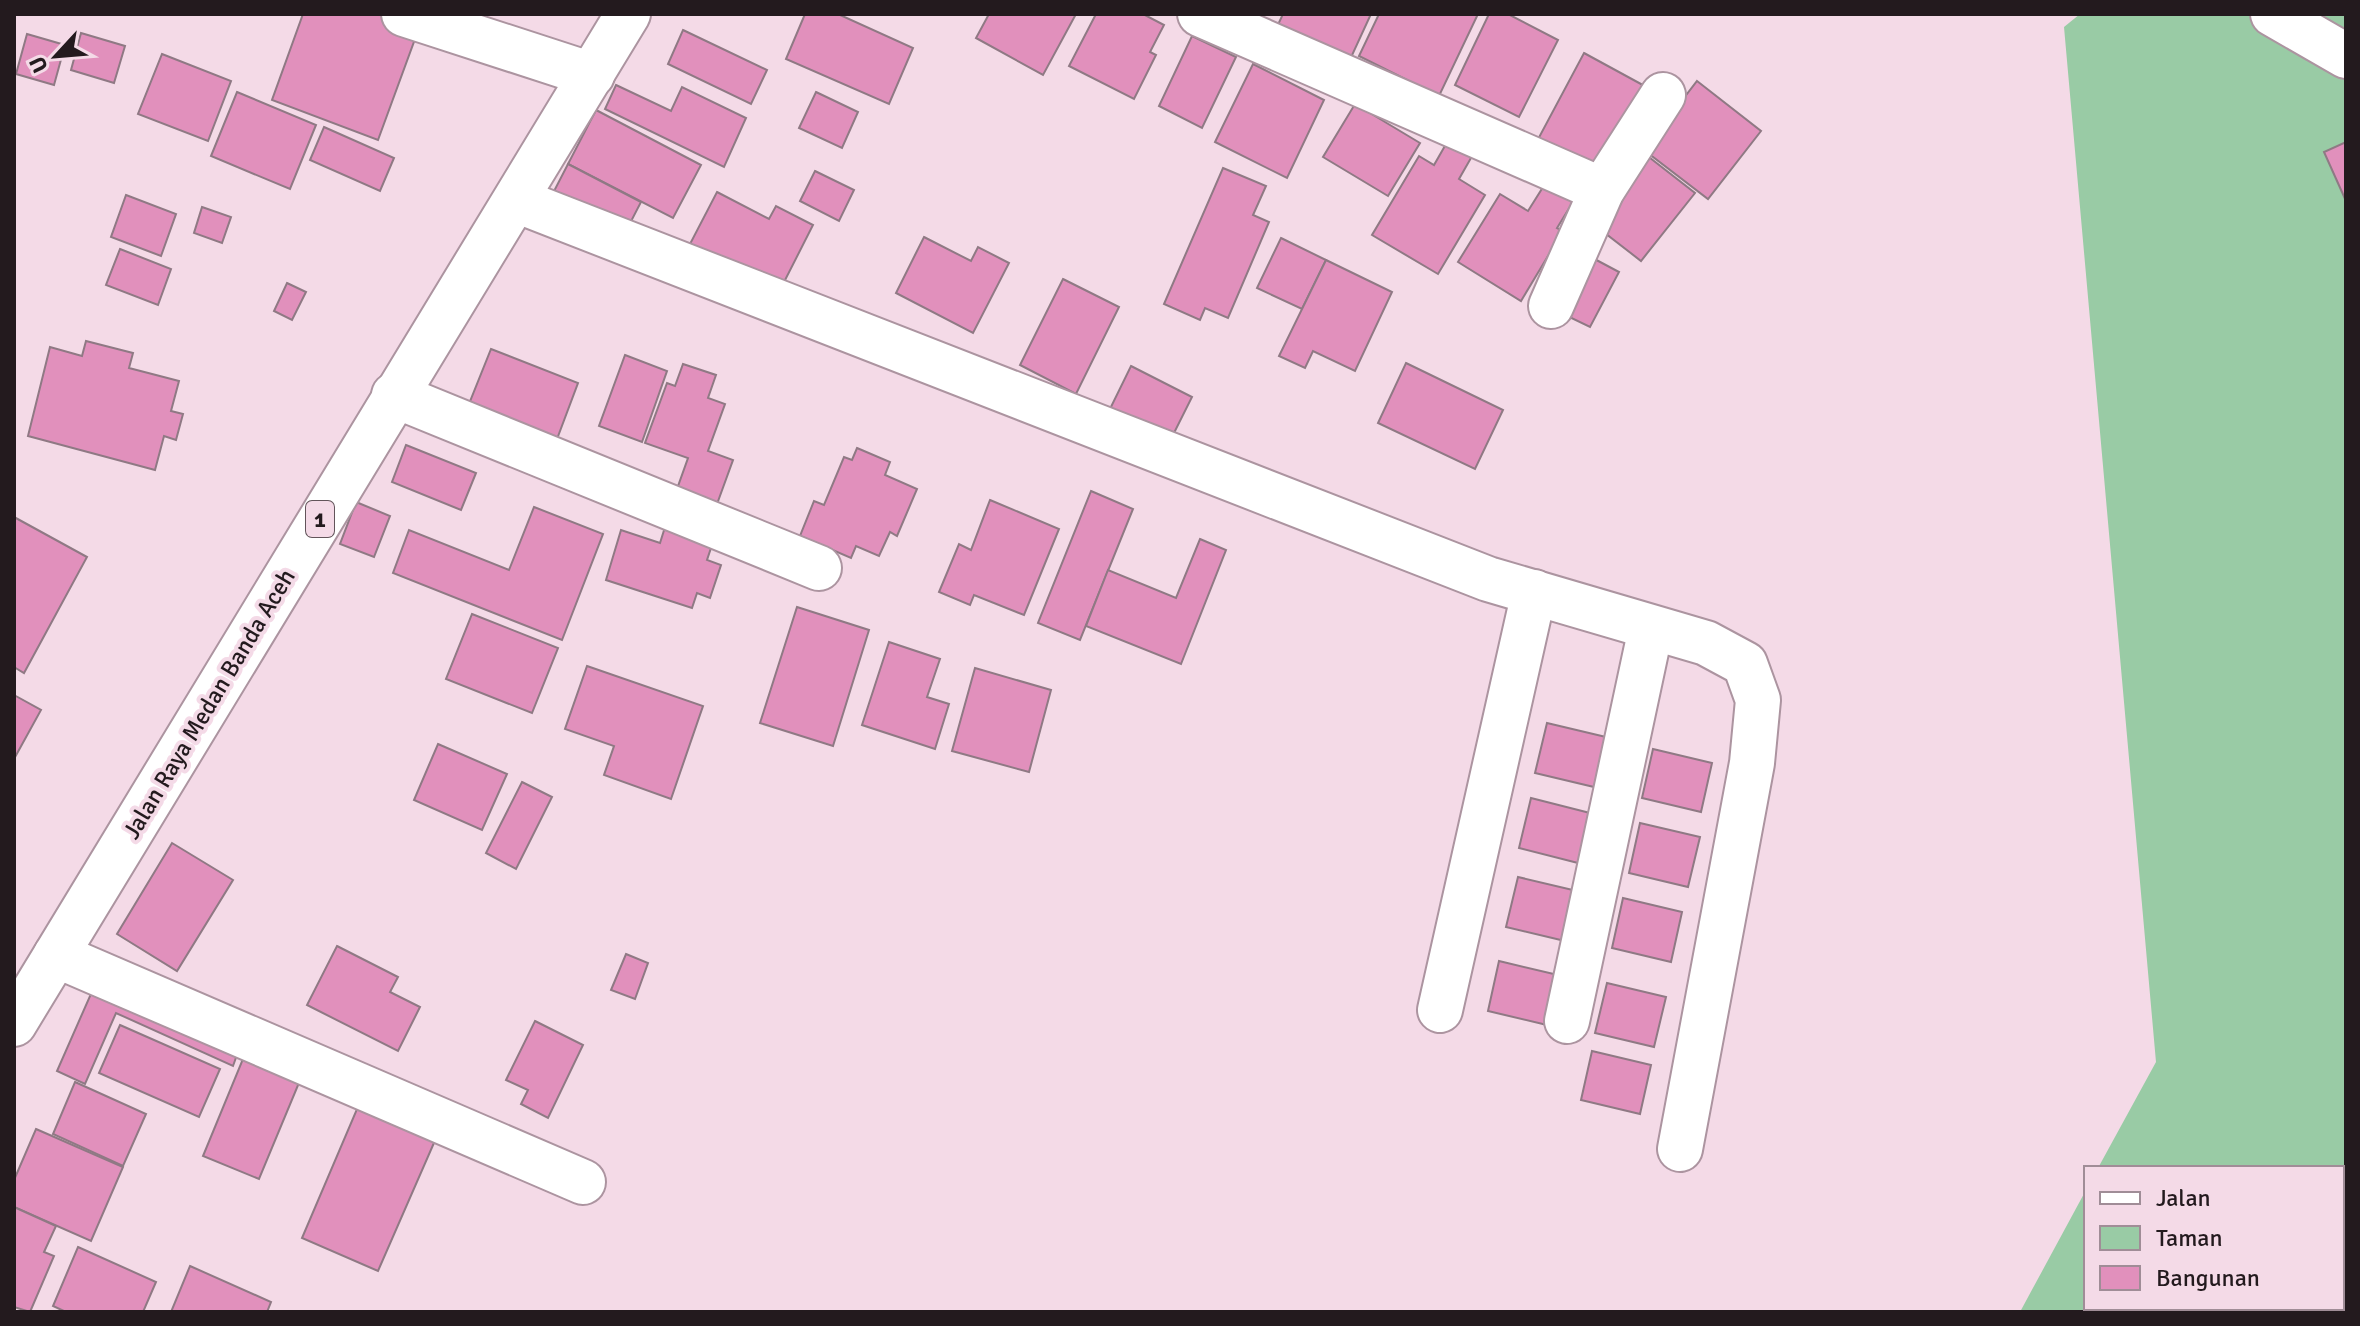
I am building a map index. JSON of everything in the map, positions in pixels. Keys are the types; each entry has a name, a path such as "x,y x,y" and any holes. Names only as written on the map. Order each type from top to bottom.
{"main road":[{"path":"404,14 592,75"},
{"name":"Jalan Raya Medan Banda Aceh","path":"14,1024 628,14"},
{"path":"1200,14 1602,190"},
{"path":"2273,14 2346,56"},
{"path":"1551,306 1602,190 1663,95"},
{"path":"516,200 1488,579 1706,643 1745,664 1758,700 1752,763 1680,1149"},
{"path":"394,395 819,568"},
{"path":"1440,1010 1534,592"},
{"path":"1567,1021 1651,628"},
{"path":"56,955 583,1182"}],"green space":[{"path":"2080,14 2346,14 2346,1312 2020,1312 2084,1194 2084,1310 2344,1310 2344,1166 2099,1166 2156,1062 2064,27"}],"building":[{"path":"303,14 380,14 419,28 378,140 272,100"},
{"path":"805,14 838,14 913,48 889,104 786,59"},
{"path":"989,14 1076,14 1043,75 976,38"},
{"path":"1096,14 1143,14 1164,25 1150,52 1156,55 1134,99 1069,66"},
{"path":"1283,14 1371,14 1348,64 1275,31"},
{"path":"1379,14 1478,14 1439,96 1359,56"},
{"path":"1489,14 1508,14 1558,40 1519,117 1455,85"},
{"path":"683,30 767,70 751,104 668,64"},
{"path":"81,33 125,46 114,83 71,70"},
{"path":"27,34 65,45 54,85 16,74"},
{"path":"1192,36 1236,57 1202,128 1159,106"},
{"path":"1584,53 1652,90 1604,180 1536,143"},
{"path":"162,54 231,81 208,141 138,114"},
{"path":"1253,64 1324,100 1287,178 1215,142"},
{"path":"1697,81 1761,131 1708,199 1644,150"},
{"path":"616,85 671,111 682,87 746,118 724,167 605,109"},
{"path":"237,92 316,125 290,189 211,156"},
{"path":"816,92 858,112 842,148 799,128"},
{"path":"1355,104 1420,143 1388,196 1323,157"},
{"path":"596,110 701,165 673,218 568,164"},
{"path":"324,127 394,158 380,191 310,160"},
{"path":"1450,137 1475,151 1459,179 1485,195 1438,274 1372,235 1419,156 1434,165"},
{"path":"2346,142 2346,201 2324,152"},
{"path":"1645,154 1695,193 1641,261 1592,223"},
{"path":"568,164 641,202 625,233 552,195"},
{"path":"1223,168 1266,186 1253,215 1269,222 1228,318 1205,308 1200,320 1164,304"},
{"path":"815,171 854,190 839,221 800,201"},
{"path":"1545,184 1573,202 1557,228 1563,231 1521,301 1458,262 1500,194 1528,211"},
{"path":"717,192 769,219 776,206 813,225 779,292 690,244"},
{"path":"126,195 176,214 161,256 111,237"},
{"path":"202,207 231,217 222,243 194,233"},
{"path":"924,237 971,261 978,247 1009,263 973,333 896,293"},
{"path":"1281,238 1326,260 1302,309 1257,288"},
{"path":"120,249 171,269 158,305 106,285"},
{"path":"1587,255 1619,272 1590,327 1559,312"},
{"path":"1326,260 1392,292 1355,371 1313,351 1305,368 1279,356"},
{"path":"1063,279 1119,307 1076,394 1020,365"},
{"path":"287,283 306,292 292,320 274,311"},
{"path":"86,341 133,353 129,368 179,381 171,411 183,414 176,440 164,436 155,470 28,436 50,347 82,356"},
{"path":"491,349 578,383 557,439 469,404"},
{"path":"625,355 667,371 642,442 599,426"},
{"path":"1406,363 1503,410 1475,469 1378,423"},
{"path":"683,364 716,375 708,398 725,404 708,451 733,460 717,504 677,489 688,458 645,443 667,383 675,386"},
{"path":"1131,366 1192,397 1168,445 1107,415"},
{"path":"406,445 476,473 461,510 392,482"},
{"path":"857,448 890,462 885,475 917,489 897,536 890,532 879,556 856,546 851,558 800,536 814,501 824,505 844,457 852,460"},
{"path":"1091,491 1133,509 1080,640 1038,623"},
{"path":"990,500 1059,529 1024,615 974,595 970,605 939,592 959,544 971,550"},
{"path":"356,502 390,516 374,557 340,544"},
{"path":"534,507 603,534 562,640 393,573 409,530 509,570"},
{"path":"14,517 87,557 24,673 14,667"},
{"path":"666,524 714,539 707,560 721,565 710,598 697,593 692,608 606,580 621,530 660,543"},
{"path":"1200,539 1226,550 1181,664 1086,626 1108,570 1176,598"},
{"path":"797,607 869,630 833,746 760,723"},
{"path":"472,614 558,648 532,713 446,679"},
{"path":"889,642 940,659 927,697 949,704 935,749 862,725"},
{"path":"587,666 703,706 671,799 604,775 614,746 565,729"},
{"path":"975,668 1051,690 1029,772 952,751"},
{"path":"14,695 41,710 14,759"},
{"path":"1547,723 1606,737 1594,787 1535,773"},
{"path":"438,744 507,774 482,830 414,800"},
{"path":"1653,749 1712,763 1701,812 1642,798"},
{"path":"522,782 552,797 516,869 486,853"},
{"path":"1531,798 1590,813 1578,863 1519,848"},
{"path":"1640,823 1700,837 1688,887 1629,873"},
{"path":"172,843 233,880 177,971 117,934"},
{"path":"1518,877 1577,891 1565,941 1506,927"},
{"path":"1623,898 1682,912 1671,962 1612,948"},
{"path":"337,946 398,977 390,992 420,1007 398,1051 307,1005"},
{"path":"626,954 648,963 635,999 611,990"},
{"path":"1499,961 1558,975 1547,1025 1488,1011"},
{"path":"1607,983 1666,997 1654,1047 1595,1033"},
{"path":"94,987 238,1052 233,1066 116,1013 85,1084 57,1071"},
{"path":"535,1021 583,1045 548,1118 521,1104 528,1090 506,1080"},
{"path":"120,1025 220,1069 199,1117 99,1073"},
{"path":"1592,1051 1651,1065 1640,1114 1581,1100"},
{"path":"245,1054 301,1078 259,1179 203,1156"},
{"path":"75,1082 146,1114 123,1166 53,1134"},
{"path":"360,1102 437,1136 378,1271 302,1238"},
{"path":"36,1129 123,1167 91,1241 14,1207 14,1180"},
{"path":"14,1207 56,1226 44,1252 54,1256 30,1312 14,1307"},
{"path":"78,1247 156,1282 143,1312 66,1312 53,1306"},
{"path":"190,1266 271,1302 267,1312 171,1312"}]}
